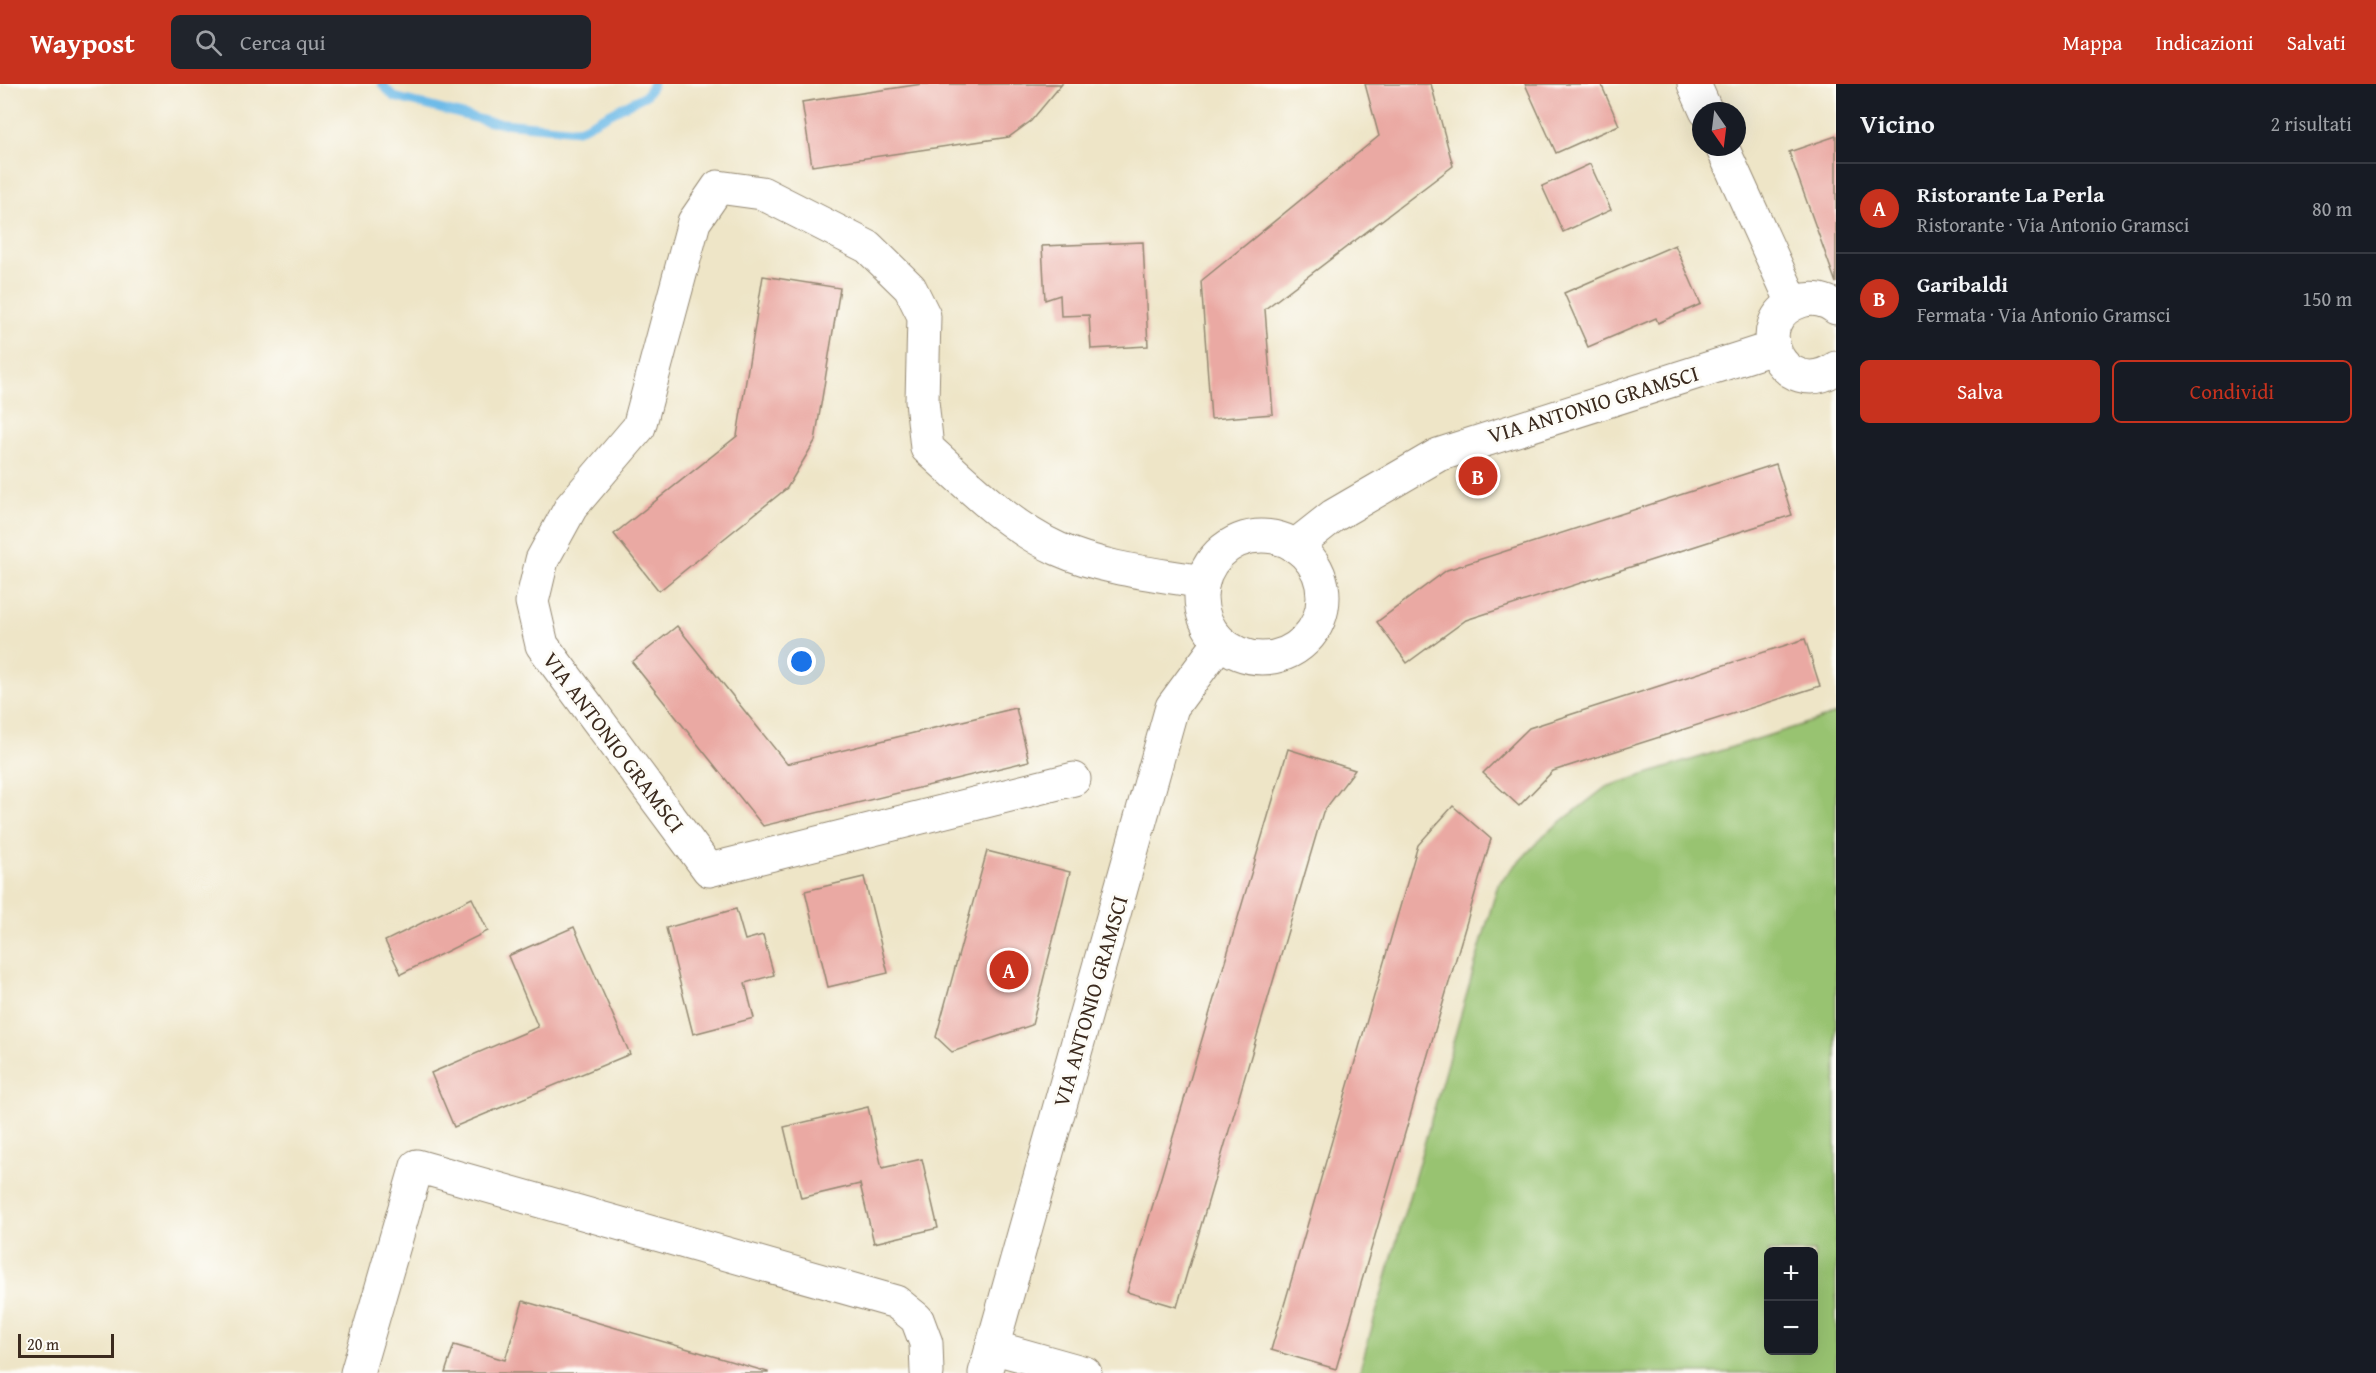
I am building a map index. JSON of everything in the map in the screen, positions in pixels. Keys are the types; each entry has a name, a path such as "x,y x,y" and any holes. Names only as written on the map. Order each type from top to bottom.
{"street":[{"path":"1694,84 1702,102"},
{"path":"1726,156 1793,303"},
{"name":"VIA ANTONIO GRAMSCI","path":"1074,779 709,870 542,645 532,602 542,560 571,507 639,427 694,222 718,187 762,193 868,247 910,288 924,316 921,400 927,448 1000,513 1059,549 1128,570 1203,582"},
{"path":"1833,380 1788,370 1779,360 1773,348 1775,322 1793,303 1806,299 1820,299 1836,308"},
{"name":"VIA ANTONIO GRAMSCI","path":"1294,546 1333,516 1438,454 1773,348"},
{"path":"1275,537 1294,546 1307,555 1319,574 1323,604 1315,629 1305,642 1292,651 1267,658 1237,653 1220,642 1204,617 1201,597 1203,582 1219,554 1244,539 1275,537"},
{"name":"VIA ANTONIO GRAMSCI","path":"988,1360 1172,707 1220,642"},
{"path":"357,1373 417,1166 896,1302 917,1319 926,1343 927,1373"},
{"path":"988,1360 1085,1373"}],"green space":[{"path":"1836,714 1836,1373 1359,1373 1498,884 1544,835 1606,787"}],"building":[{"path":"922,84 1062,84 1031,121 1009,137 812,166 802,102"},
{"path":"1365,84 1431,84 1453,166 1265,309 1273,414 1211,419 1201,281 1379,136"},
{"path":"1525,84 1601,84 1619,125 1556,153"},
{"path":"1836,136 1836,283 1789,152"},
{"path":"1590,164 1611,210 1563,232 1542,186"},
{"path":"1143,242 1148,346 1091,349 1089,315 1061,316 1060,295 1045,300 1042,246"},
{"path":"1675,245 1701,304 1658,323 1656,318 1588,347 1564,293"},
{"path":"763,276 840,288 815,441 787,488 659,591 614,534 737,436"},
{"path":"1776,464 1792,515 1466,620 1407,663 1377,622 1447,570"},
{"path":"677,626 787,764 1016,708 1029,761 763,826 632,662"},
{"path":"1805,639 1820,686 1553,771 1519,806 1483,773 1529,728"},
{"path":"1288,749 1355,770 1323,812 1177,1307 1127,1292"},
{"path":"1453,806 1491,839 1336,1369 1271,1350 1418,845"},
{"path":"987,851 1070,872 1032,1025 952,1052 936,1037"},
{"path":"864,877 888,973 828,987 805,891"},
{"path":"472,898 488,931 401,974 385,941"},
{"path":"736,909 745,940 763,935 774,975 745,983 754,1018 693,1034 666,928"},
{"path":"574,927 630,1054 454,1127 431,1073 538,1027 508,956"},
{"path":"868,1107 882,1168 922,1159 938,1228 874,1243 860,1184 801,1198 784,1127"},
{"path":"523,1301 768,1373 445,1373 454,1345 505,1360"}],"waterway":[{"path":"382,84 394,97 490,122 578,130 646,95 653,84"}],"place":[{"name":"Garibaldi","path":"1478,476"},
{"name":"Ristorante La Perla","path":"1009,970"}]}
